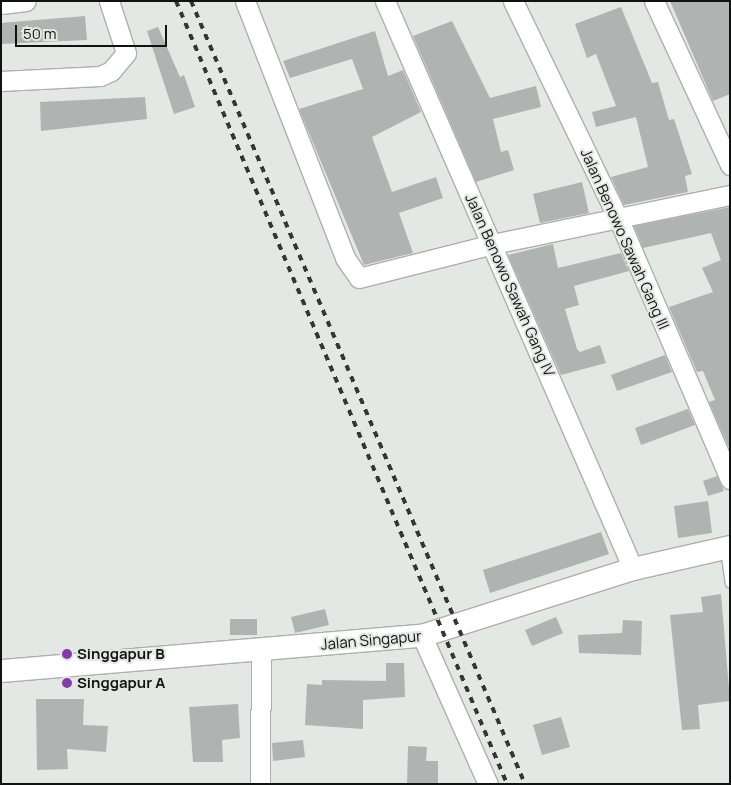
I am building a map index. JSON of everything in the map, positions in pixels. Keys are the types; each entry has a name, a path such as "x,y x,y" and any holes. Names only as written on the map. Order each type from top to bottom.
{"street":[{"path":"1,4 26,1"},
{"path":"1,81 100,76 112,71 126,53 109,1"},
{"path":"245,1 345,258 360,278 371,278 493,244 619,220 730,195"},
{"name":"Jalan Benowo Sawah Gang IV","path":"385,1 493,244 633,569"},
{"name":"Jalan Benowo Sawah Gang III","path":"513,1 619,220 730,479"},
{"path":"654,1 730,165"},
{"name":"Jalan Singapur","path":"1,671 422,636 633,569 727,548"},
{"path":"422,636 488,784"},
{"path":"260,784 261,649"}],"lane":[{"path":"727,548 730,583"}],"building":[{"path":"670,1 730,1 730,94 713,101"},
{"path":"621,7 652,83 658,82 669,120 674,119 692,174 685,176 688,192 624,205 611,177 648,167 636,117 596,127 592,112 616,106 596,54 587,58 575,24"},
{"path":"85,16 87,40 1,44 1,23"},
{"path":"452,21 490,98 536,86 541,107 493,119 501,152 508,150 514,170 476,182 413,36"},
{"path":"158,27 180,77 184,75 195,107 174,114 147,31"},
{"path":"375,31 388,76 403,70 421,112 372,137 392,192 436,177 443,198 399,213 413,253 364,265 299,109 363,89 352,59 290,78 283,61"},
{"path":"145,97 147,119 41,131 40,102"},
{"path":"582,182 589,213 540,223 533,194"},
{"path":"730,207 730,450 709,402 715,400 703,371 697,372 669,307 713,292 702,268 721,260 711,233 643,248 634,226"},
{"path":"553,244 558,268 621,253 629,271 574,286 579,305 565,309 577,349 580,352 600,345 606,363 561,375 508,255"},
{"path":"665,355 672,372 617,391 611,375"},
{"path":"688,409 695,425 641,445 635,428"},
{"path":"717,476 724,491 708,496 703,481"},
{"path":"708,501 712,533 678,538 674,506"},
{"path":"601,532 609,554 490,593 483,570"},
{"path":"721,594 730,701 698,705 700,729 682,730 670,615 703,612 701,597"},
{"path":"325,609 329,625 295,633 291,617"},
{"path":"556,617 563,633 532,646 525,630"},
{"path":"230,619 257,619 257,635 230,635"},
{"path":"623,620 642,621 641,655 579,653 578,635 622,633"},
{"path":"386,663 404,663 405,697 363,700 363,729 305,725 307,684 322,685 322,680 386,681"},
{"path":"36,699 84,699 83,725 108,726 106,752 67,749 68,769 37,770"},
{"path":"238,704 240,738 222,740 223,762 193,762 189,707"},
{"path":"561,717 570,747 542,755 533,725"},
{"path":"303,740 305,757 273,761 272,743"},
{"path":"408,746 427,747 426,761 438,761 438,784 407,784"}],"railway":[{"path":"176,1 507,784"},
{"path":"191,1 525,784"}],"place":[{"name":"Singgapur B","path":"67,654"},
{"name":"Singgapur A","path":"67,683"}]}
